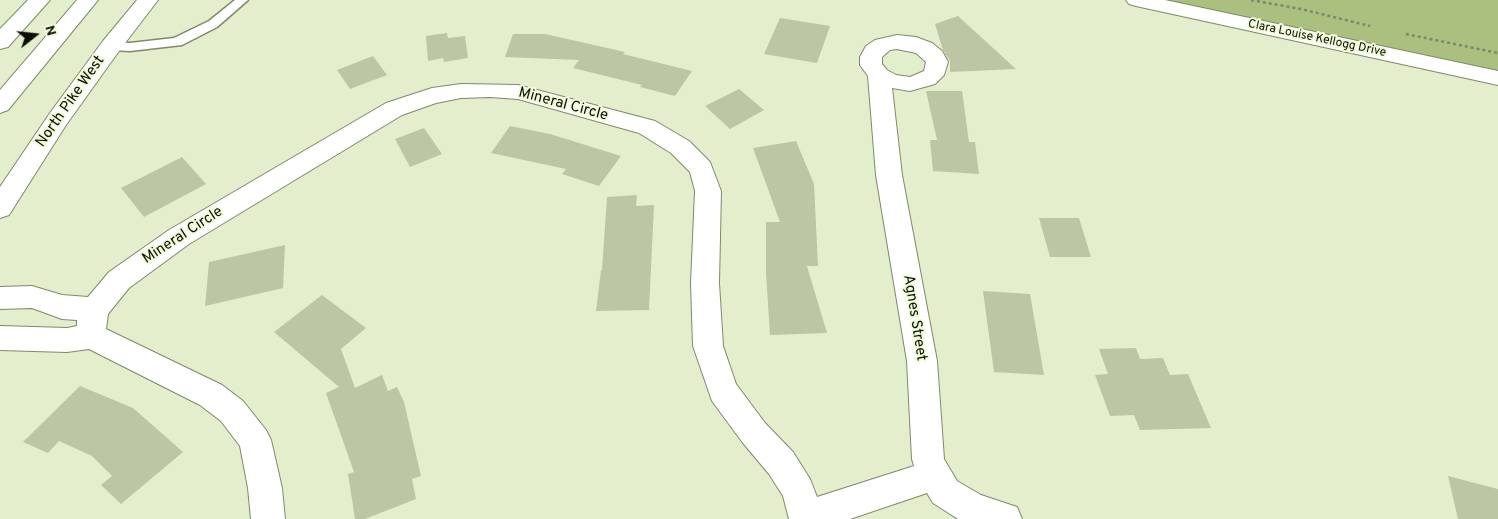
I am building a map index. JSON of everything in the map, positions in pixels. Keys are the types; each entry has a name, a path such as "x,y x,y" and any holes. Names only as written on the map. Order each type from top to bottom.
{"main road":[{"path":"0,42 40,0"},
{"path":"0,105 88,0"},
{"name":"North Pike West","path":"0,208 58,119 110,46 148,0"},
{"name":"Clara Louise Kellogg Drive","path":"1136,0 1498,78"},
{"name":"Agnes Street","path":"879,75 890,175 922,361 928,458 934,475 945,492 973,509 1005,519"},
{"name":"Mineral Circle","path":"93,322 119,280 179,237 394,109 432,96 461,91 490,90 518,92 647,128 680,147 701,168 708,191 705,283 708,346 723,391 754,433 781,464 798,490 806,518"},
{"path":"0,298 32,298 62,307 93,322 232,410 255,440 265,488 268,519"},
{"path":"0,338 67,340 93,322"},
{"path":"806,518 934,475"}],"lane":[{"path":"110,46 130,47 177,42 213,24 242,0"}],"path":[{"path":"1251,0 1301,9 1372,27"},
{"path":"1401,33 1498,53"}],"green space":[{"path":"1160,0 1498,0 1498,72"}],"building":[{"path":"958,16 1016,69 950,72 950,61 943,50 935,24"},
{"path":"780,18 830,26 817,63 764,54"},
{"path":"447,33 448,38 465,36 468,58 444,62 443,58 428,61 426,36"},
{"path":"513,34 545,34 625,52 623,54 692,71 675,96 640,87 642,85 573,68 579,60 505,57"},
{"path":"373,56 387,75 350,89 337,70"},
{"path":"739,89 764,110 730,129 705,106"},
{"path":"926,91 962,91 969,142 975,142 979,174 933,171 930,140 937,140"},
{"path":"510,126 550,134 621,156 599,186 562,174 566,169 491,153"},
{"path":"424,128 442,154 410,167 395,139"},
{"path":"796,141 814,184 818,266 807,266 827,333 770,335 766,273 766,222 780,222 753,148"},
{"path":"182,157 206,184 144,217 121,188"},
{"path":"637,195 636,206 654,205 649,310 596,311 602,270 607,197"},
{"path":"1039,218 1079,218 1091,257 1050,257"},
{"path":"285,245 283,288 205,306 209,262"},
{"path":"983,291 1030,294 1044,375 994,372"},
{"path":"322,295 366,328 341,349 355,388 382,375 388,391 397,387 404,402 421,476 412,479 416,499 365,519 355,519 348,474 354,472 326,393 339,387 274,332"},
{"path":"1136,348 1140,359 1163,358 1170,375 1188,374 1211,428 1140,430 1134,415 1110,416 1095,375 1108,374 1099,349"},
{"path":"80,386 133,408 183,452 121,504 101,485 112,476 92,456 59,441 48,453 23,442"},
{"path":"1448,476 1498,489 1498,519 1458,519"}]}
